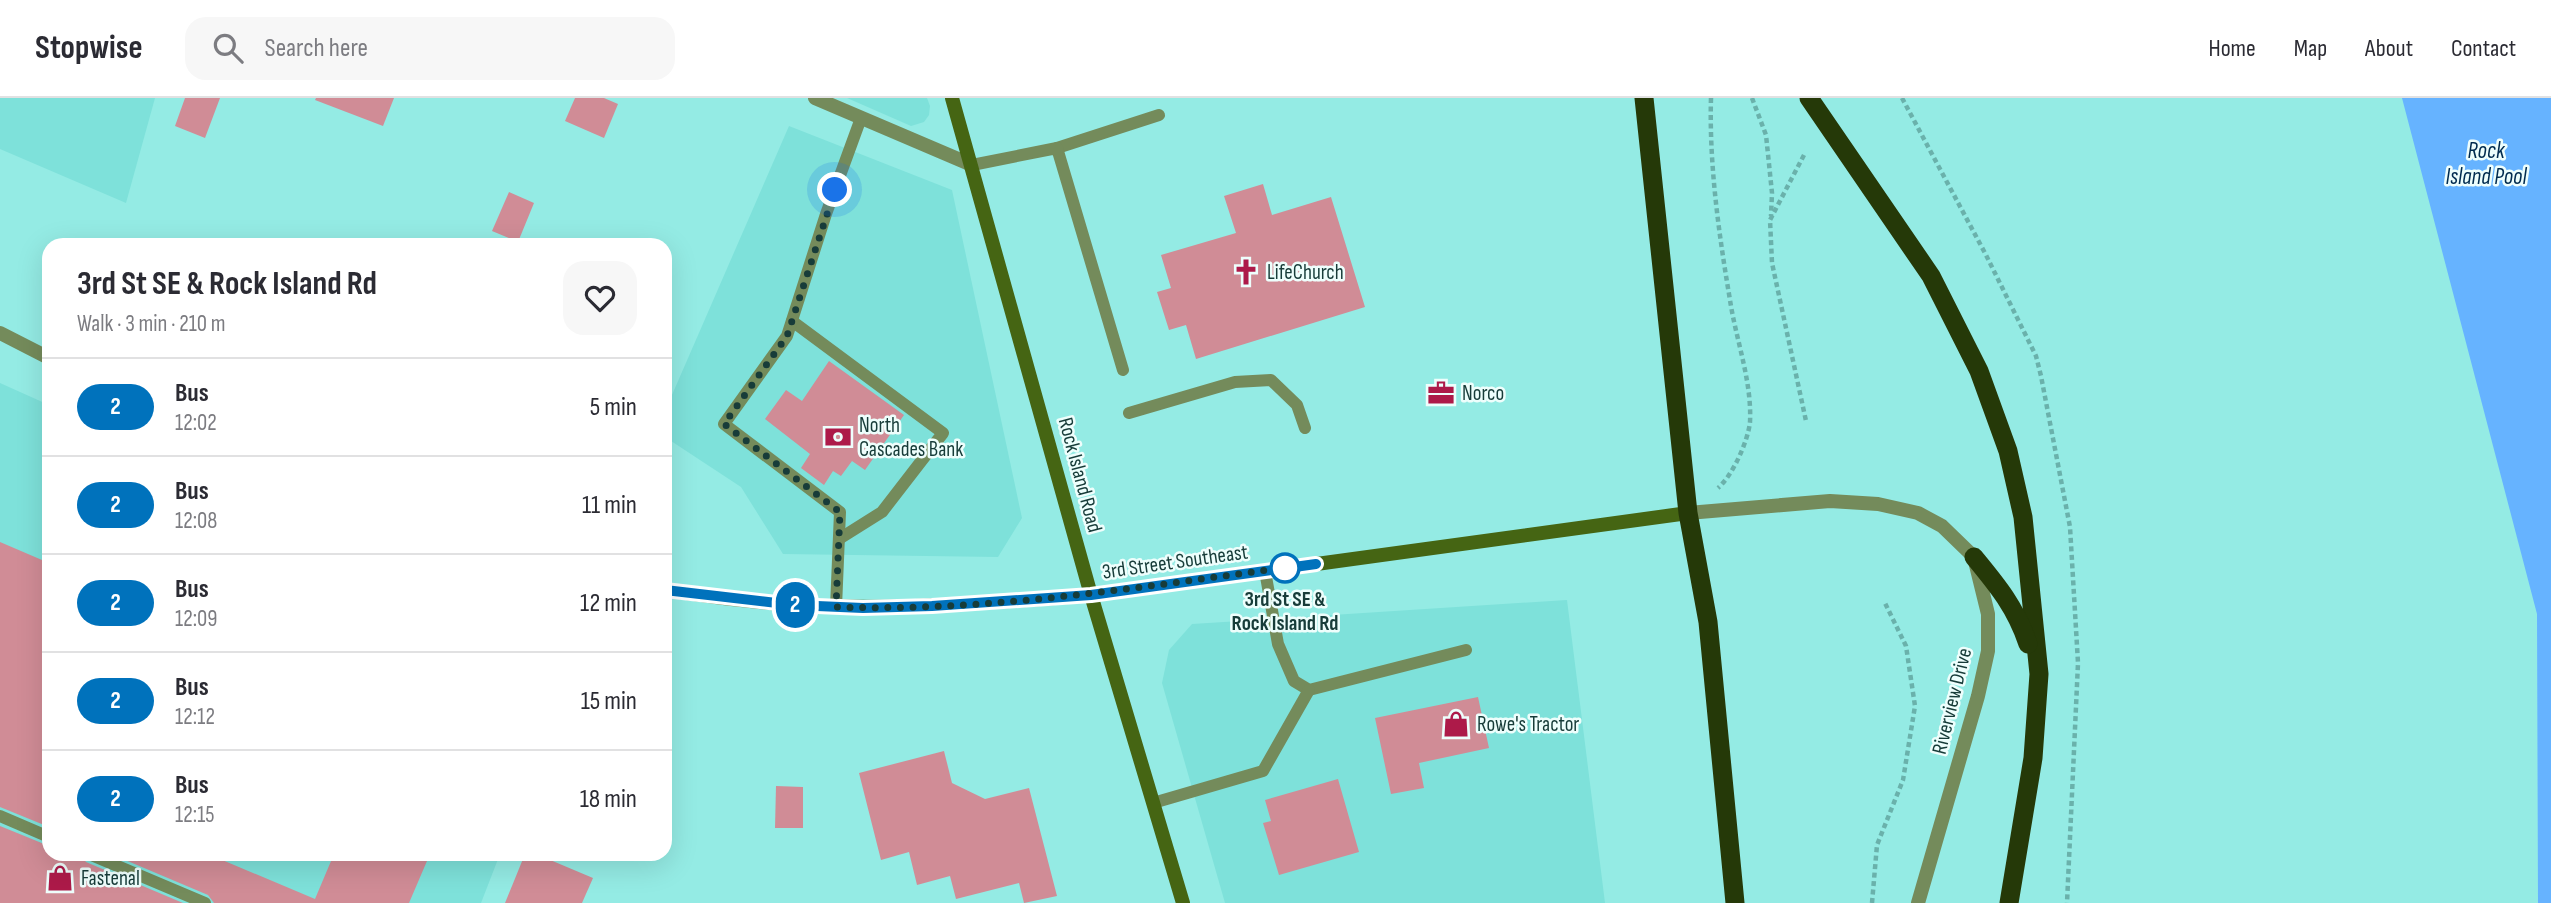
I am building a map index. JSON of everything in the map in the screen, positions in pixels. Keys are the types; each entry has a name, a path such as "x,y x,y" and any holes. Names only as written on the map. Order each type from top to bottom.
{"highway":[{"path":"1644,98 1688,513 1707,622 1735,903"},
{"path":"1809,98 1931,276 1983,382 2008,451 2023,517 2039,674 2033,758 2009,903"},
{"path":"1974,557 2004,594 2019,618 2039,674"}],"main road":[{"name":"Rock Island Road","path":"953,98 1091,595 1183,903"},
{"name":"3rd Street Southeast","path":"1091,595 1688,513"}],"street":[{"path":"815,98 972,166"},
{"path":"0,333 42,354"},
{"path":"1688,513 1830,501 1878,504 1918,513 1942,526 1974,557"},
{"name":"Riverview Drive","path":"1918,903 1988,651 1988,614 1974,557"},
{"name":"3rd Street Southeast","path":"672,591 740,600 836,607 932,606 1091,595"}],"lane":[{"path":"972,166 1058,148 1159,115"},
{"path":"836,607 840,512 724,424 787,336 826,215 862,118"},
{"path":"1058,148 1123,370"},
{"path":"792,321 943,433 882,512 839,540"},
{"path":"1129,413 1235,382 1271,380 1297,405 1305,428"},
{"path":"1265,570 1278,644 1294,681 1309,690 1466,650"},
{"path":"1153,803 1263,771 1309,690"},
{"path":"0,816 42,834"},
{"path":"106,861 205,903"}],"path":[{"path":"1688,513 1722,485 1742,451 1750,424 1749,393 1730,301 1715,180 1712,98"},
{"path":"1752,98 1766,135 1772,193 1772,263 1805,421"},
{"path":"1770,220 1804,155"},
{"path":"1872,903 1877,845 1903,780 1915,706 1906,646 1885,603"}],"shaded area":[{"path":"0,98 155,98 126,203 0,149"},
{"path":"847,98 927,98 929,115 924,122 911,126"},
{"path":"789,126 952,190 1022,518 998,557 783,554 741,487 672,442 672,395"},
{"path":"0,383 42,402 42,861 497,861 481,903 0,903"},
{"path":"1567,600 1605,903 1225,903 1162,683 1169,650 1192,624"}],"water":[{"name":"Rock Island Pool","path":"2402,98 2551,98 2551,903 2538,903 2537,614"}],"building":[{"path":"185,98 220,98 205,138 175,126"},
{"path":"394,98 383,126 315,100"},
{"path":"575,98 604,98 618,104 604,138 565,121"},
{"path":"1263,184 1272,215 1331,197 1365,307 1196,359 1186,325 1169,330 1157,292 1171,288 1161,255 1236,233 1224,196"},
{"path":"509,192 534,203 520,238 509,238 492,231"},
{"name":"North Cascades Bank","path":"829,361 904,415 865,470 852,461 841,476 833,471 824,485 801,468 810,454 765,419 786,390 802,401"},
{"path":"0,542 42,560 42,824 0,807"},
{"path":"1478,697 1489,748 1419,763 1424,788 1391,794 1375,718"},
{"path":"944,751 952,783 985,799 1029,788 1057,896 1024,903 1019,883 956,899 950,876 917,885 909,852 881,860 859,773"},
{"path":"1338,779 1359,852 1279,875 1263,823 1271,821 1265,800"},
{"path":"776,786 803,787 803,828 775,828"},
{"name":"Fastenal","path":"0,826 42,843 42,861 85,861 183,903 0,903"},
{"path":"128,861 225,861 315,899 331,861 427,861 409,903 214,903 208,895"},
{"path":"522,861 553,861 593,878 582,903 505,903"}],"bus line":[{"name":"2","path":"672,591 794,605 863,608 932,606 1091,595 1316,564"}],"place":[{"name":"LifeChurch","path":"1246,272"},
{"name":"Norco","path":"1441,393"},
{"name":"North Cascades Bank","path":"838,437"},
{"name":"3rd St SE & Rock Island Rd","path":"1285,568"},
{"name":"Rowe's Tractor","path":"1456,724"},
{"name":"Fastenal","path":"60,878"}],"route":[{"path":"835,190 787,336 724,424 840,512 836,607 1012,602 1091,595 1290,567 1285,568"}]}
